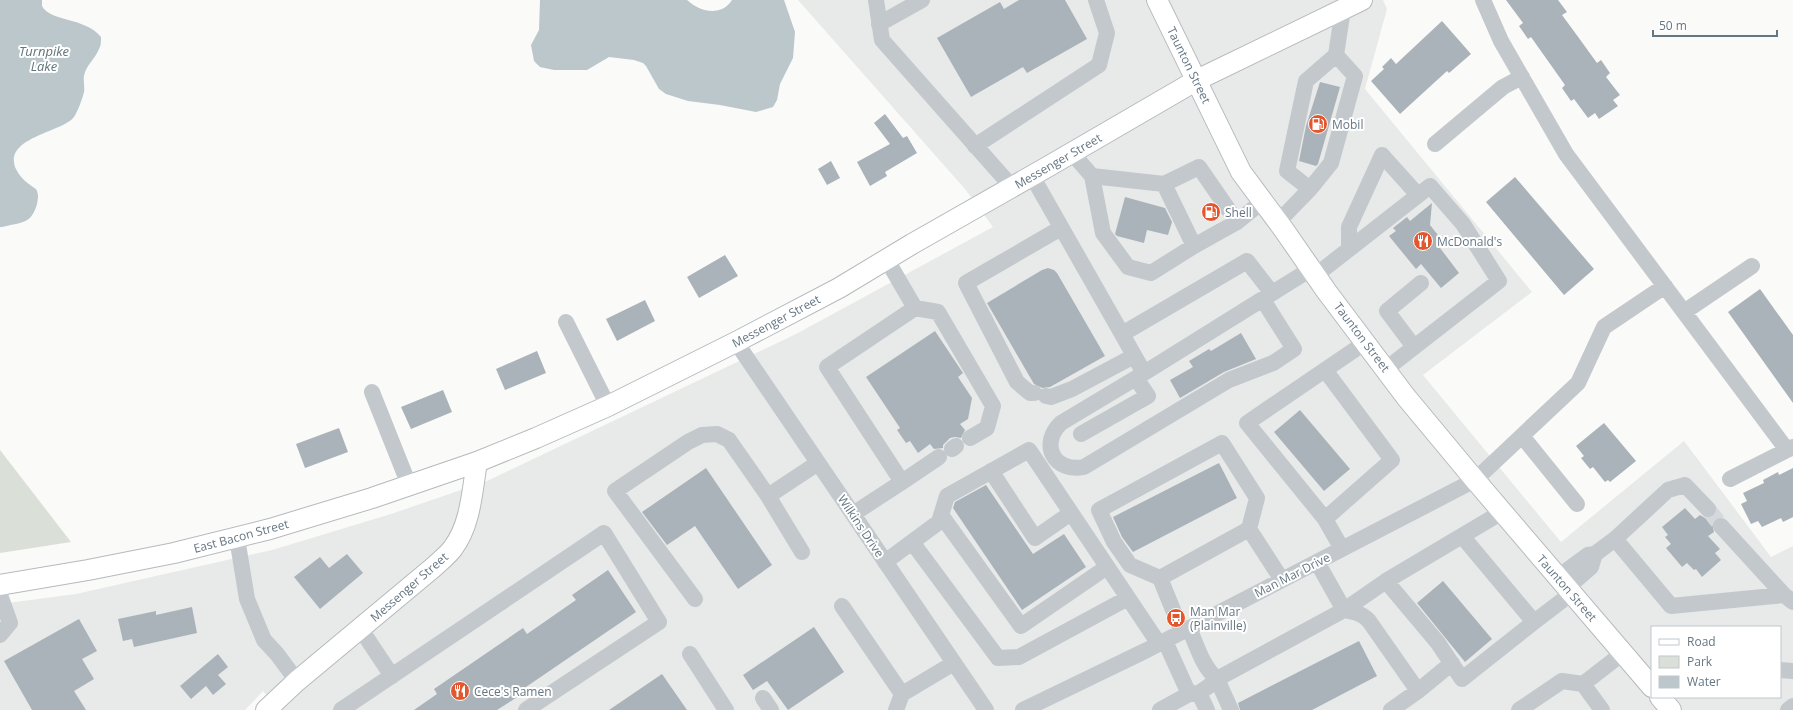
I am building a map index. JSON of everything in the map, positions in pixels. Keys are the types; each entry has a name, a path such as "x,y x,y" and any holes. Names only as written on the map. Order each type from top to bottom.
{"main road":[{"name":"Taunton Street","path":"1157,0 1241,172 1386,369 1475,480 1651,686"},
{"name":"Messenger Street","path":"266,710 297,681 452,549 459,539 466,523 477,462 608,406 736,342 839,288 912,244 1197,80 1349,4"},
{"name":"East Bacon Street","path":"0,585 95,569 174,553 237,538 409,485 477,462"},
{"path":"1661,698 1671,710"}],"street":[{"path":"876,0 882,40 1012,187"},
{"path":"879,24 922,0"},
{"path":"975,146 1099,65 1107,33 1096,0"},
{"path":"1483,0 1501,41 1566,154 1684,312 1790,448 1730,479"},
{"path":"1310,189 1287,171 1306,81 1336,55 1349,4"},
{"path":"1278,222 1310,189 1331,162 1355,76 1336,55"},
{"path":"1435,144 1503,87 1522,77"},
{"path":"1072,153 1092,176 1103,233 1128,267 1151,273 1194,246 1237,222 1263,202"},
{"path":"1349,249 1349,227 1382,154 1418,195"},
{"path":"1092,176 1164,184 1199,167 1237,222"},
{"path":"1032,176 1134,356 1148,396 1081,434"},
{"path":"1164,184 1194,246"},
{"path":"1122,334 1247,261 1267,296 1294,349 1273,363 1229,380 1084,467 1076,469 1060,464 1055,459 1050,444 1051,436 1061,423 1140,376 1267,296 1314,272 1349,249 1430,186 1463,224 1499,281 1386,369"},
{"path":"1061,228 966,283 1017,382 1030,393 1052,397 1072,389 1134,356"},
{"path":"887,260 915,308"},
{"path":"1684,312 1752,266"},
{"path":"1414,347 1387,311 1421,283"},
{"name":"Man Mar Drive","path":"1023,710 1162,643 1475,480 1578,383 1604,327 1665,286"},
{"path":"902,482 827,367 915,308 938,312 993,406 987,428 970,438"},
{"path":"566,322 608,406"},
{"name":"Wilkins Drive","path":"736,342 986,710"},
{"path":"1342,549 1325,518 1246,423 1366,342"},
{"path":"1325,370 1392,460 1325,518"},
{"path":"372,392 409,485"},
{"path":"695,599 615,491 688,442 702,435 717,434 729,440 768,496 802,552"},
{"path":"1522,436 1577,504"},
{"path":"1160,578 1249,529 1257,498 1222,443 1099,510 1114,542 1130,565 1160,578 1205,665 1209,672 1217,679 1232,710"},
{"path":"885,562 939,522 947,496 1029,450 1128,598 1162,643 1194,693 1207,710"},
{"path":"853,514 949,451"},
{"path":"768,496 818,463"},
{"path":"991,471 1035,538 1071,513"},
{"path":"1386,581 1438,643 1462,679 1534,622 1566,586 1588,555 1595,554 1615,539 1668,490 1685,485 1708,509"},
{"path":"1160,710 1209,686 1217,679 1344,610 1386,581 1502,512"},
{"path":"941,515 1021,626 1107,567"},
{"path":"1722,526 1788,598"},
{"path":"1249,529 1282,580"},
{"path":"341,710 604,533 659,622 526,710"},
{"path":"1462,536 1534,622"},
{"path":"237,538 247,599 264,640 277,654 297,681"},
{"path":"1615,539 1671,606 1788,598"},
{"path":"912,542 998,658 1018,657 1128,598"},
{"path":"1317,562 1344,610 1364,615 1370,621 1418,691"},
{"path":"0,595 10,624 0,635"},
{"path":"842,606 902,694"},
{"path":"360,628 392,676"},
{"path":"1583,684 1619,648"},
{"path":"690,654 726,710"},
{"path":"1391,710 1418,691 1452,663"},
{"path":"896,710 902,694 954,664"},
{"path":"1781,670 1793,671"},
{"path":"1519,710 1562,681 1583,684 1602,710"},
{"path":"1788,710 1793,706"}],"shaded area":[{"path":"798,0 1383,0 1387,9 1365,89 1532,292 1423,375 1561,542 1684,441 1771,557 1793,546 1793,710 278,710 263,691 245,710 0,710 0,604 76,594 272,550 391,514 487,481 796,334 993,227 965,189"}],"green space":[{"path":"0,450 71,542 0,553"}],"water":[{"name":"Turnpike Lake","path":"0,0 42,0 42,6 52,15 86,26 101,37 100,48 85,72 84,92 74,117 59,127 26,142 18,149 14,157 15,167 19,174 36,189 38,198 35,211 32,216 24,222 2,227 0,227"},
{"path":"540,0 687,0 704,10 716,11 722,9 732,0 784,0 795,32 793,58 780,84 777,100 773,107 756,112 688,101 666,94 659,89 646,66 643,63 634,60 609,57 587,70 554,70 540,67 534,61 531,45 539,30"}],"building":[{"path":"1019,0 1065,0 1087,39 1027,73 1023,67 971,97 937,38 1000,2 1004,9"},
{"path":"1506,0 1558,0 1567,12 1562,15 1597,63 1601,60 1610,73 1606,77 1620,95 1613,100 1618,106 1599,119 1595,113 1588,118 1574,99 1571,101 1562,88 1565,85 1531,37 1528,39 1519,26 1523,23"},
{"path":"1442,21 1471,54 1449,73 1447,71 1400,114 1371,81 1384,69 1382,67 1391,58 1396,64"},
{"name":"Mobil","path":"1320,82 1340,87 1318,164 1316,166 1299,161 1306,126"},
{"path":"885,114 903,138 907,136 917,153 885,172 887,176 870,186 857,162 890,144 874,123"},
{"path":"831,161 840,178 827,185 818,169"},
{"path":"1515,177 1594,269 1564,295 1486,202"},
{"path":"1125,197 1165,208 1172,222 1168,235 1147,230 1144,243 1117,236 1115,234"},
{"path":"1432,203 1430,225 1445,244 1440,248 1459,273 1441,288 1421,264 1416,269 1389,236 1396,231 1393,228 1407,217 1410,221"},
{"path":"725,255 738,276 699,298 687,277"},
{"path":"1048,268 1057,273 1105,356 1050,387 1042,388 1034,384 987,303 1042,270"},
{"path":"1760,289 1793,335 1793,403 1728,312"},
{"path":"645,300 655,321 617,341 606,319"},
{"path":"935,331 963,373 958,377 972,398 968,419 960,424 965,430 961,438 950,438 943,445 943,448 934,449 930,444 918,453 910,441 906,443 897,430 900,428 866,377"},
{"path":"1241,333 1256,359 1224,372 1180,398 1170,380 1193,367 1189,361 1209,349 1211,351"},
{"path":"537,351 546,373 505,390 496,369"},
{"path":"443,390 452,412 411,429 401,407"},
{"path":"1300,410 1350,469 1324,491 1274,432"},
{"path":"1604,423 1636,461 1610,482 1608,480 1605,482 1593,467 1590,469 1581,458 1584,456 1576,446"},
{"path":"339,428 348,452 305,468 296,444"},
{"path":"1219,463 1237,498 1133,552 1122,537 1113,517"},
{"path":"706,468 772,565 738,589 695,526 667,545 642,512"},
{"path":"1793,468 1793,517 1783,522 1781,518 1762,527 1758,521 1751,524 1741,504 1747,501 1743,493 1764,483 1763,480 1778,472 1779,475"},
{"path":"986,485 1033,554 1064,534 1086,567 1022,610 953,508 955,502"},
{"path":"1685,508 1695,519 1700,515 1705,518 1711,518 1716,513 1720,517 1715,519 1712,523 1714,532 1708,536 1720,549 1715,553 1721,560 1702,577 1696,569 1694,570 1687,563 1682,567 1666,548 1671,544 1665,537 1668,535 1662,527"},
{"path":"347,554 363,573 320,609 294,577 320,557 329,568"},
{"path":"608,570 636,612 523,689 525,692 497,710 414,710 437,694 434,689 523,628 527,634 576,600 572,595"},
{"path":"1443,581 1492,639 1465,662 1417,603"},
{"path":"192,607 197,633 134,647 132,639 123,641 118,619 156,611 156,615"},
{"path":"79,619 97,651 82,659 94,679 74,691 86,710 32,710 4,661"},
{"path":"814,627 844,672 788,710 767,681 753,690 743,675"},
{"path":"1359,641 1377,676 1312,710 1240,710 1238,703"},
{"path":"218,654 228,667 218,675 226,684 213,695 206,686 191,699 180,686"},
{"path":"662,674 687,710 609,710"}],"tunnel":[{"path":"1708,509 1721,526"}],"place":[{"name":"Mobil","path":"1318,124"},
{"name":"Shell","path":"1211,212"},
{"name":"McDonald's","path":"1423,241"},
{"name":"Man Mar (Plainville)","path":"1176,618"},
{"name":"Cece's Ramen","path":"460,691"}]}
